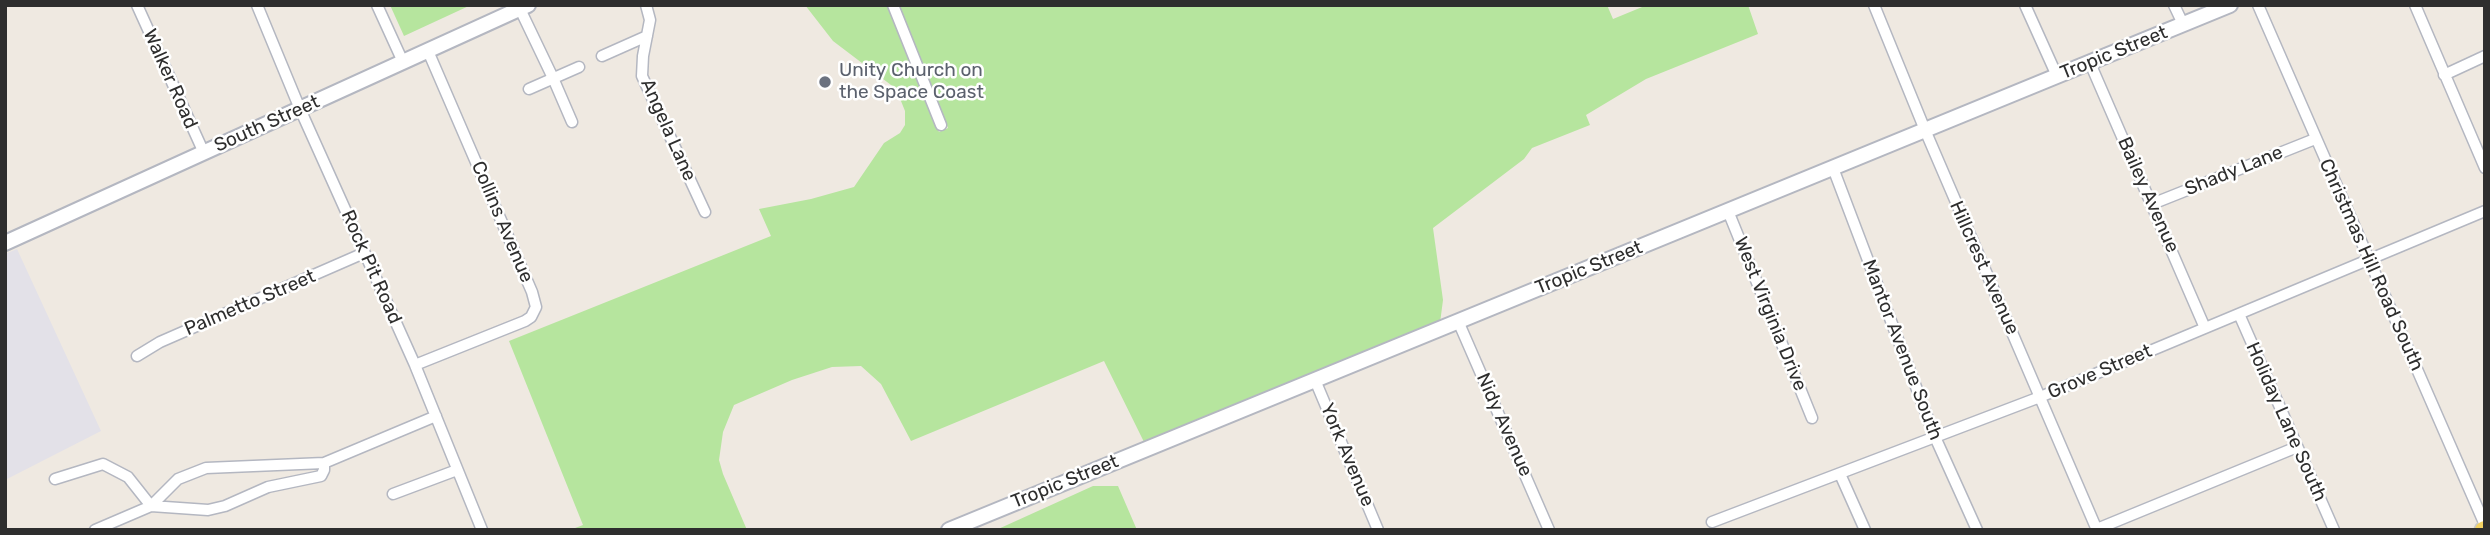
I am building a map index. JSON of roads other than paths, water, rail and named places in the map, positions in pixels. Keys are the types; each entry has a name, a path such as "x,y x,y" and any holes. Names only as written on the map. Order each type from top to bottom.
{"street":[{"name":"Walker Road","path":"137,5 204,153"},
{"name":"Rock Pit Road","path":"257,5 300,109 415,365 482,530"},
{"path":"377,5 403,62"},
{"name":"Angela Lane","path":"646,5 650,20 642,76 705,212"},
{"path":"893,5 941,125"},
{"name":"Hillcrest Avenue","path":"1874,5 1924,130 2097,529"},
{"path":"2025,5 2057,76"},
{"path":"2174,5 2183,24"},
{"name":"Tropic Street","path":"949,530 2230,5"},
{"name":"Christmas Hill Road South","path":"2258,5 2484,528"},
{"path":"2415,5 2485,168"},
{"name":"South Street","path":"5,243 524,7"},
{"path":"524,7 572,122"},
{"path":"602,56 647,36"},
{"name":"Collins Avenue","path":"415,365 525,321 531,317 536,307 532,292 428,51"},
{"path":"2444,75 2485,56"},
{"name":"Bailey Avenue","path":"2090,63 2205,328"},
{"path":"529,89 579,66"},
{"name":"Shady Lane","path":"2152,204 2315,139"},
{"name":"Mantor Avenue South","path":"1833,168 1935,437 1977,530"},
{"name":"West Virginia Drive","path":"1728,211 1812,418"},
{"name":"Grove Street","path":"1712,522 2040,397 2485,211"},
{"name":"Palmetto Street","path":"137,356 160,342 364,253"},
{"name":"Holiday Lane South","path":"2239,314 2334,530"},
{"name":"Nidy Avenue","path":"1458,321 1549,530"},
{"name":"York Avenue","path":"1315,380 1378,530"},
{"path":"95,530 151,506 178,479 206,468 324,463 436,416"},
{"path":"2097,529 2297,447"},
{"path":"55,479 103,464 128,477 151,506 208,510 225,506 268,487 321,476 324,463"},
{"path":"393,494 457,470"},
{"path":"1840,474 1865,530"}],"place":[{"name":"Unity Church on the Space Coast","path":"825,82"}]}
